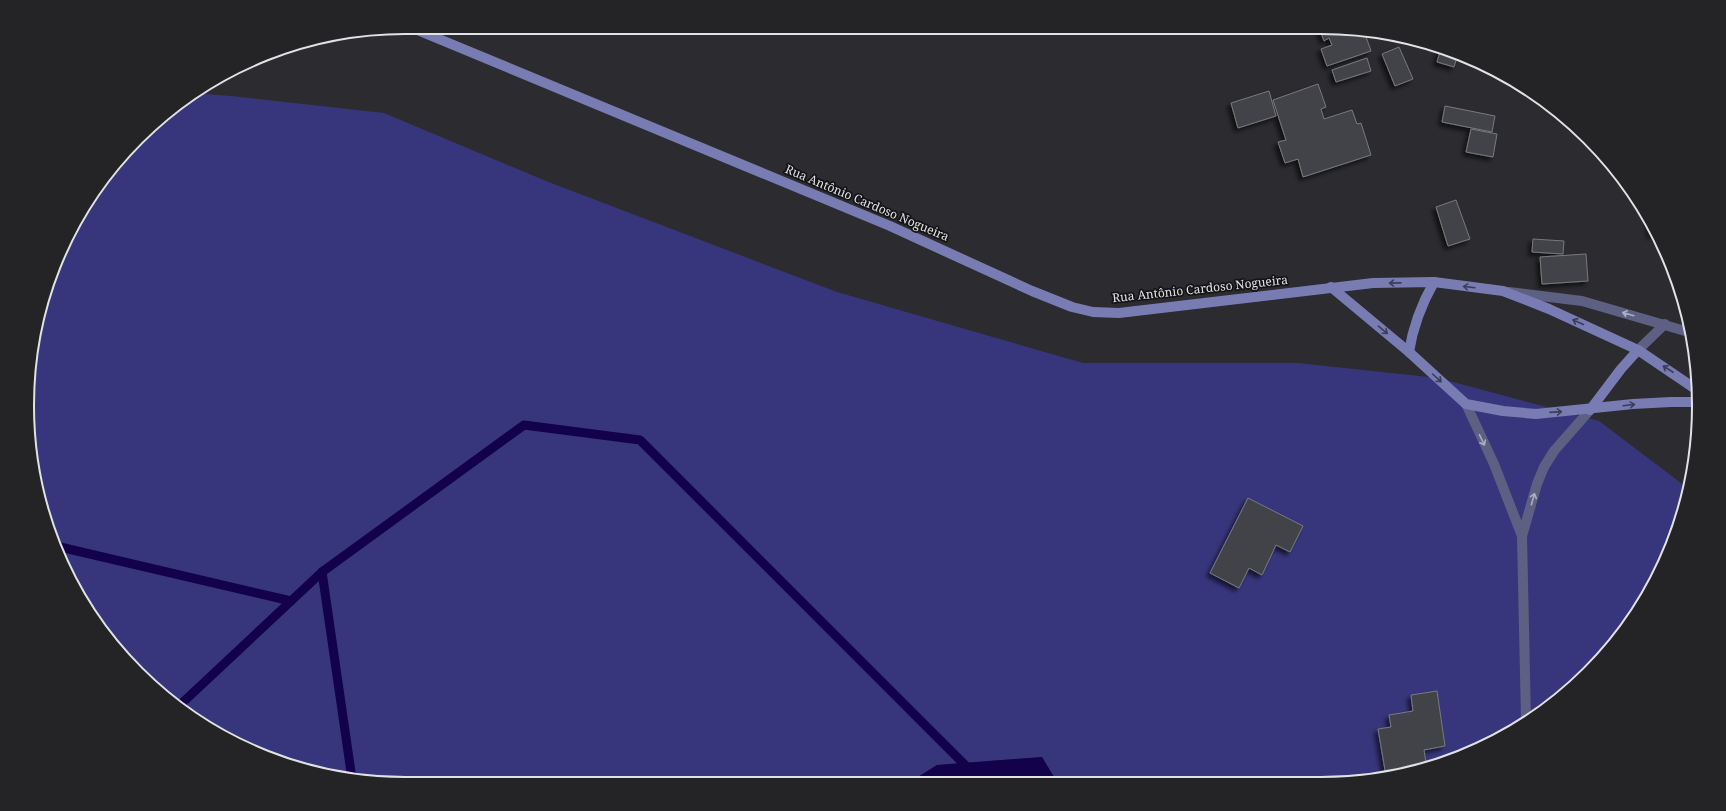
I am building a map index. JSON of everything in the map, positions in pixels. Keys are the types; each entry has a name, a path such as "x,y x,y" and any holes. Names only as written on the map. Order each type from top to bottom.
{"main road":[{"name":"Rua Antônio Cardoso Nogueira","path":"427,34 890,226 1032,291 1072,307 1093,312 1119,313 1331,287 1373,283 1434,282 1503,291 1549,308 1638,350 1691,385"},
{"path":"1408,352 1417,314 1434,282"},
{"path":"1331,287 1408,352 1466,404 1503,412 1536,414 1590,410 1633,404 1692,402"},
{"path":"1590,410 1621,369 1638,350"}],"street":[{"path":"1503,291 1582,301 1684,330"},
{"path":"1638,350 1665,324"},
{"path":"1466,404 1494,464 1522,536"},
{"path":"1526,715 1522,536 1537,484 1544,467 1554,451 1590,410"}],"shaded area":[{"path":"204,94 384,113 546,181 837,292 1083,363 1298,363 1438,378 1599,421 1683,485 1672,525 1654,570 1629,612 1600,650 1565,685 1547,700 1506,727 1463,749 1393,770 1369,774 1320,777 1054,777 1042,757 937,765 918,777 381,776 333,770 286,757 241,739 199,714 179,700 143,668 111,632 97,612 72,570 62,548 41,478 37,454 34,406 37,357 41,333 62,263 72,241 97,199 111,179 143,143 179,111"},
{"path":"1042,757 1054,777 918,777 937,765"}],"building":[{"path":"1321,34 1366,37 1371,51 1327,66 1321,49 1332,45 1329,38 1324,41"},
{"path":"1399,47 1413,79 1395,86 1382,54"},
{"path":"1439,54 1456,60 1454,67 1437,62"},
{"path":"1367,58 1371,71 1336,82 1332,70"},
{"path":"1318,84 1326,107 1321,109 1324,119 1352,110 1357,124 1361,123 1371,155 1303,177 1298,159 1285,163 1278,142 1286,140 1273,100"},
{"path":"1269,91 1276,116 1238,128 1231,103"},
{"path":"1445,106 1495,116 1492,132 1442,122"},
{"path":"1471,129 1497,134 1493,157 1466,152"},
{"path":"1456,200 1470,239 1448,246 1436,207"},
{"path":"1533,239 1564,241 1563,254 1532,252"},
{"path":"1586,254 1588,281 1542,284 1540,257"},
{"path":"1248,498 1303,526 1290,552 1276,545 1262,575 1249,568 1239,588 1210,573"},
{"path":"1437,691 1445,746 1424,750 1426,761 1385,771 1378,729 1391,727 1389,715 1413,711 1411,695"}],"waterway":[{"path":"183,703 322,572 524,425 640,440 977,777"},
{"path":"62,547 291,601"},
{"path":"322,572 351,773"}]}
